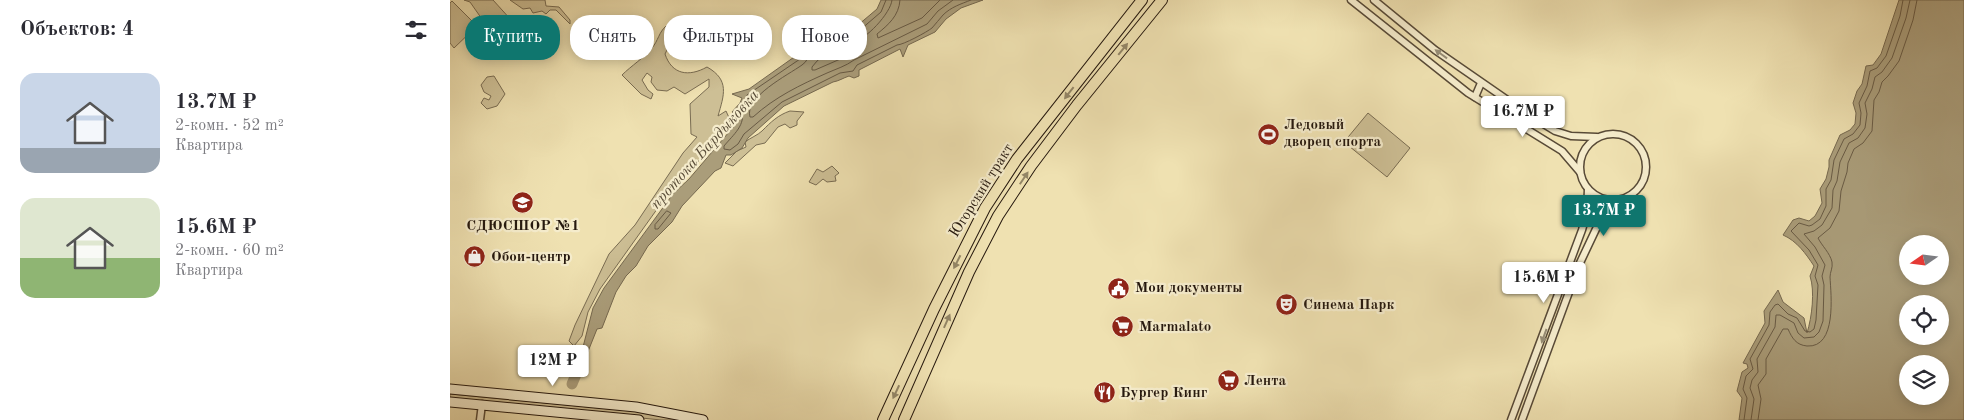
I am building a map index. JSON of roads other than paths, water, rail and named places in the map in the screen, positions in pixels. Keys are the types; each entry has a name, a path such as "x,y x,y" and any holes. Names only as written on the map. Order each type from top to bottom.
{"main road":[{"name":"Югорский тракт","path":"883,420 934,309 985,208 1017,159 1142,0"},
{"name":"Югорский тракт","path":"904,420 969,272 998,216 1031,166 1077,105 1162,0"}],"street":[{"path":"1351,0 1475,97 1556,147 1572,160 1580,172"},
{"path":"1374,0 1428,44 1481,83 1555,131 1571,136 1597,137 1608,134 1626,136 1639,146 1645,157 1646,174 1641,185 1629,197 1618,200 1600,198 1588,190 1583,183 1580,172 1580,160 1585,149 1597,137"},
{"path":"1475,97 1481,83"},
{"path":"1511,420 1582,230 1587,212 1588,190"},
{"path":"1522,420 1580,266 1596,229 1618,200"},
{"path":"450,389 592,402 651,410 703,420"},
{"path":"450,402 639,420"},
{"path":"480,420 486,405"}],"water":[{"path":"881,0 983,0 961,8 946,19 935,32 908,45 903,57 900,49 859,70 859,76 854,78 849,76 833,82 784,106 748,138 742,148 731,155 726,155 721,168 715,171 682,206 672,222 648,246 636,266 626,276 616,292 602,328 597,329 581,369 575,373 581,360 577,354 583,347 593,308 604,288 673,194 689,179 735,125 738,117 732,112 742,98 732,94 749,89 790,60 867,60 867,17 877,9"},
{"path":"1899,0 1964,0 1964,420 1739,420 1742,398 1737,391 1742,372 1748,368 1747,364 1743,363 1765,323 1764,311 1778,290 1783,302 1804,318 1807,333 1812,304 1812,282 1810,276 1814,266 1797,244 1783,235 1793,220 1799,218 1809,221 1815,216 1822,203 1820,189 1826,179 1829,160 1840,135 1850,130 1855,124 1856,113 1853,103 1857,91 1862,84 1866,66 1873,65 1881,54"}],"waterway":[{"name":"протока Бардыковка","path":"572,384 582,360"}],"place":[{"name":"Ледовый дворец спорта","path":"1268,134"},
{"name":"СДЮСШОР №1","path":"523,203"},
{"name":"Обои-центр","path":"475,257"},
{"name":"Мои документы","path":"1119,288"},
{"name":"Синема Парк","path":"1287,305"},
{"name":"Marmalato","path":"1123,327"},
{"name":"Лента","path":"1228,381"},
{"name":"Бургер Кинг","path":"1104,393"}]}
